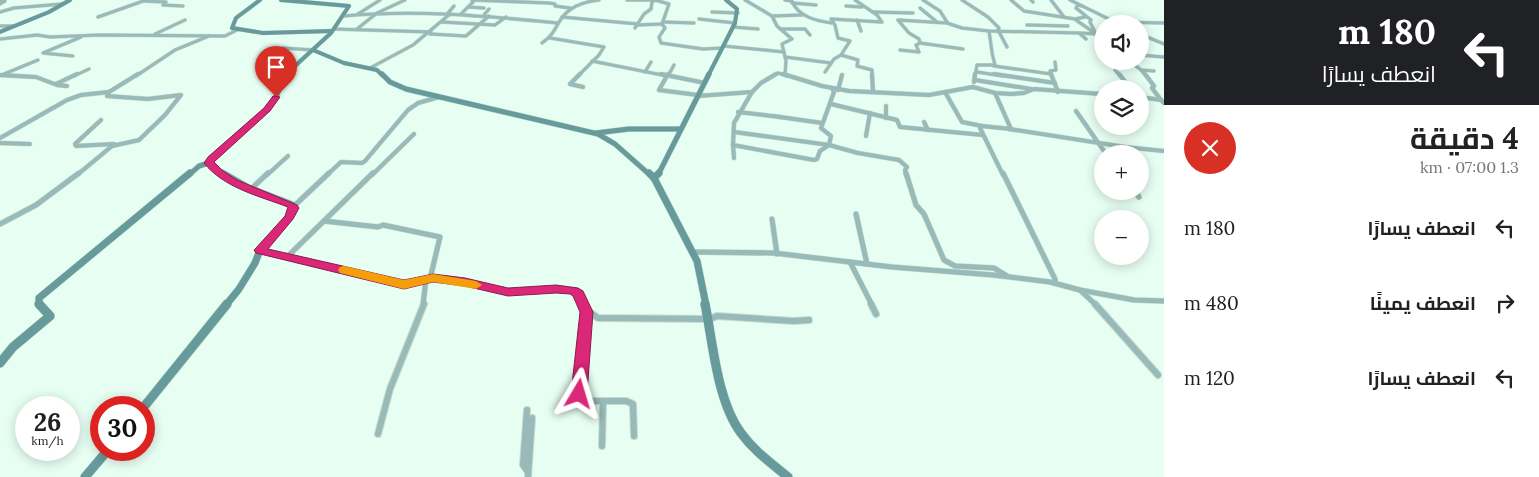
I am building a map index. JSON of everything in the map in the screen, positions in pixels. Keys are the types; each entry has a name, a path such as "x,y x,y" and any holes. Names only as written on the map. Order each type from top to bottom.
{"street":[{"path":"0,32 70,0"},
{"path":"98,17 145,0 166,2 163,5 183,6"},
{"path":"260,0 234,20 232,27 237,30 272,32 356,30 466,36 490,16"},
{"path":"0,363 13,348 50,316 39,306 40,298 53,285 107,244 199,166 209,163 211,159 267,109 276,97 284,75 333,30 349,6 323,1 281,0"},
{"path":"358,14 380,0"},
{"path":"356,30 377,13 405,0"},
{"path":"466,0 556,2 555,6 570,8"},
{"path":"462,14 473,0"},
{"path":"542,43 554,34 558,23 570,8 582,2 599,0"},
{"path":"627,0 656,0 669,4 662,23 665,28 659,37 661,43 703,49 723,47 784,52"},
{"path":"635,28 644,14 651,9 652,2 656,0"},
{"path":"654,178 658,175 734,25 738,13 737,9 726,0"},
{"path":"745,0 772,16 780,29 792,39 782,44 785,57 785,75"},
{"path":"785,0 792,3 816,5"},
{"path":"832,23 832,18 882,22 877,15 862,7 855,0"},
{"path":"923,0 940,11 947,23"},
{"path":"962,0 988,17 998,28 1007,47"},
{"path":"1011,0 1024,11 1075,19 1085,17"},
{"path":"1052,0 1064,17"},
{"path":"1070,0 1100,15"},
{"path":"792,3 794,8 802,15"},
{"path":"0,11 7,8 62,4"},
{"path":"370,68 400,55 431,33 454,6"},
{"path":"846,6 862,7"},
{"path":"1082,6 1076,8 1091,20 1090,22 1094,27"},
{"path":"468,7 484,8"},
{"path":"920,8 938,22"},
{"path":"484,15 489,9"},
{"path":"712,12 738,13"},
{"path":"870,12 913,12"},
{"path":"344,16 377,13 449,13 558,23"},
{"path":"512,19 515,15"},
{"path":"772,16 802,15 832,23 835,25 838,38 850,41 841,55"},
{"path":"442,22 494,25 507,17"},
{"path":"562,17 638,24 694,23"},
{"path":"1032,30 1027,25 1068,26 1058,17"},
{"path":"1075,19 1094,33"},
{"path":"154,34 185,20"},
{"path":"699,20 758,29"},
{"path":"857,20 861,31"},
{"path":"920,43 919,39 910,36 898,20 947,23 962,28 989,31 1015,32 1032,30 1094,34"},
{"path":"1149,23 1164,23"},
{"path":"0,26 13,26"},
{"path":"780,29 806,30 810,34"},
{"path":"0,39 37,36 154,34 172,36 228,36 237,30"},
{"path":"989,31 994,66"},
{"path":"1079,32 1086,39"},
{"path":"0,138 67,100 81,95 109,92 175,50 212,35"},
{"path":"73,56 43,53 84,36"},
{"path":"550,38 604,47 570,84 583,87"},
{"path":"1149,38 1164,44"},
{"path":"920,43 963,49"},
{"path":"900,50 919,52 916,45 920,43"},
{"path":"283,48 313,50 344,63 379,71 390,82 440,97 594,133 615,144 654,178 679,228 694,252 710,319 725,404 740,432 760,455 788,477"},
{"path":"825,72 838,55 856,58 858,60 857,66 872,70 873,92"},
{"path":"1149,56 1164,57"},
{"path":"785,57 831,62"},
{"path":"1,75 38,60"},
{"path":"592,61 705,83"},
{"path":"645,72 651,62"},
{"path":"1051,74 1050,71 1056,70 1055,62"},
{"path":"674,65 659,90 698,96 752,92"},
{"path":"975,88 977,65 1051,74"},
{"path":"56,85 89,69"},
{"path":"1114,70 1123,80"},
{"path":"1141,70 1154,71"},
{"path":"1141,70 1163,101"},
{"path":"976,72 1055,83"},
{"path":"734,158 732,135 738,112 752,92 775,73 838,90 929,95 975,88 995,93 1024,93 1030,92 1031,89"},
{"path":"838,90 842,74"},
{"path":"1051,74 1058,92"},
{"path":"1,75 36,77 56,85 66,86"},
{"path":"975,80 1031,89 1094,94"},
{"path":"810,89 815,84"},
{"path":"733,145 802,160 817,159 820,151 829,145 830,136 822,131 822,123 831,104 834,92 832,88"},
{"path":"100,120 75,144 76,146 116,144 139,140 166,115 181,95 133,99 107,96 109,92"},
{"path":"944,92 962,122 1164,151"},
{"path":"995,93 1011,129 1009,129"},
{"path":"153,396 239,289 256,263 260,250 290,217 293,207 340,162 362,163 385,135 413,106 440,97"},
{"path":"1149,99 1163,101"},
{"path":"831,104 897,120 900,127 983,135"},
{"path":"886,106 886,118"},
{"path":"1076,111 1098,143"},
{"path":"738,112 822,123"},
{"path":"866,136 870,113"},
{"path":"924,122 928,130"},
{"path":"982,126 980,128 983,135 1022,216 1043,252 1056,279 1055,283"},
{"path":"594,133 629,129 681,129"},
{"path":"734,132 829,145 858,153 899,160 907,167 905,170 916,205 924,214 944,260 948,264 956,266 992,267 1009,277"},
{"path":"287,257 414,134"},
{"path":"0,143 30,144"},
{"path":"0,224 36,205 116,144"},
{"path":"251,189 288,156"},
{"path":"209,163 219,173 234,182 293,207"},
{"path":"856,214 867,264"},
{"path":"772,219 777,254"},
{"path":"324,221 378,228 383,225 440,237 422,307 389,391 385,413 378,434"},
{"path":"260,250 404,284 428,279 465,282 508,292 556,289 573,291 579,294 581,303 587,312 598,318 710,319 717,316 794,321 809,320"},
{"path":"694,252 777,254 1009,277 1055,283 1080,290 1134,300 1164,301"},
{"path":"850,262 876,314"},
{"path":"1080,290 1099,308 1158,375"},
{"path":"587,312 579,394 584,401 626,401 633,404 634,436"},
{"path":"602,446 603,402"},
{"path":"527,410 523,465 528,474"},
{"path":"528,474 532,418"},
{"path":"85,477 99,461"}],"slow traffic":[{"path":"344,270 404,284 433,278 476,285"}],"route":[{"path":"276,97 267,109 211,159 209,163 219,173 234,182 292,205 294,208 290,217 260,250 404,284 433,278 465,282 508,292 520,293 556,289 573,291 579,294 581,303 587,312 579,394"}]}
